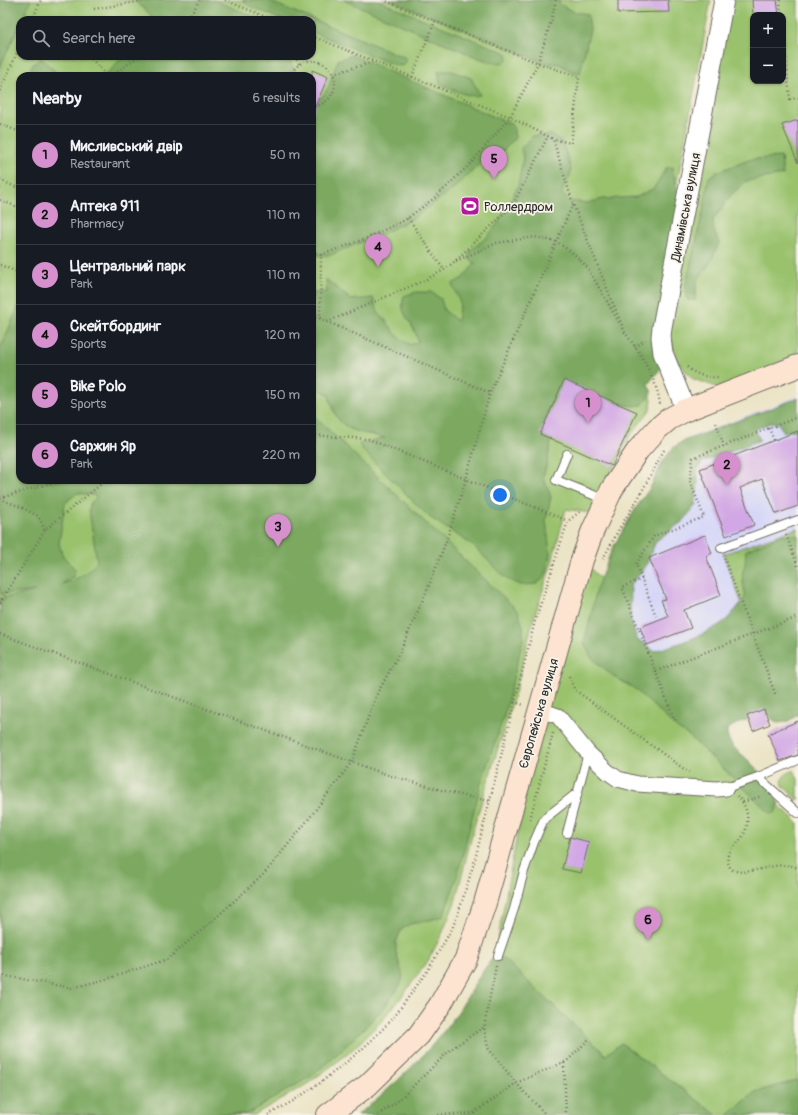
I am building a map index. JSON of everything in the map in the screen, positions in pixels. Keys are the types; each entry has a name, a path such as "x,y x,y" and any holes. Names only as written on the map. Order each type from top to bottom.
{"main road":[{"name":"Європейська вулиця","path":"328,1115 368,1085 420,1035 440,1005 466,959 549,713 582,560 602,499 653,432 669,420 686,410 798,366"}],"street":[{"name":"Динамівська вулиця","path":"686,410 663,353 661,337 724,0"},
{"path":"549,713 588,753 613,776 624,782 648,786 717,789 726,788"}],"lane":[{"path":"567,454 556,480 602,499"},
{"path":"720,548 798,520"},
{"path":"567,832 588,753"},
{"path":"726,788 758,777 798,760"},
{"path":"758,777 798,813"},
{"path":"498,956 514,909 524,870 544,819 577,793"}],"path":[{"path":"34,16 41,0"},
{"path":"94,9 148,0"},
{"path":"189,16 194,10 199,0"},
{"path":"224,0 263,16"},
{"path":"316,38 510,117 553,139 571,143 579,77 538,63 383,0"},
{"path":"316,254 320,255 380,233 408,218 438,196 456,178 510,117 538,63 551,22 556,0"},
{"path":"780,0 781,12"},
{"path":"412,77 435,21"},
{"path":"785,48 790,99 798,98"},
{"path":"0,91 16,57"},
{"path":"93,60 103,72"},
{"path":"117,72 133,60"},
{"path":"298,60 300,64"},
{"path":"292,72 300,64 306,61 319,61 330,69 335,82 332,96 326,102 316,106"},
{"path":"333,74 374,61"},
{"path":"0,124 15,130"},
{"path":"327,322 423,281 444,270 453,263 512,206 548,136"},
{"path":"553,139 573,204 625,333"},
{"path":"0,180 16,187"},
{"path":"0,200 16,206"},
{"path":"0,975 72,988 110,978 168,959 264,874 352,762 376,696 400,652 428,588 447,539 466,479 490,393 573,204"},
{"path":"408,218 444,270"},
{"path":"453,263 496,243 535,237 557,242 574,254 587,267 656,384"},
{"path":"320,255 320,319"},
{"path":"0,265 16,271"},
{"path":"316,317 490,393"},
{"path":"685,366 706,377 724,376"},
{"path":"656,616 636,564 654,536 704,517 690,481 693,458 798,417"},
{"path":"716,423 724,446"},
{"path":"769,428 774,441"},
{"path":"316,435 368,439 568,521"},
{"path":"600,564 639,497 664,448"},
{"path":"0,499 49,484"},
{"path":"0,603 45,530 101,484"},
{"path":"0,499 21,507 38,516 45,530"},
{"path":"268,1115 294,1101 320,1083 359,1052 397,1013 417,986 443,945 459,911 474,863 535,621 568,521 602,499"},
{"path":"782,526 798,566"},
{"path":"720,548 776,696"},
{"path":"642,579 622,587 676,723"},
{"path":"656,672 798,617"},
{"path":"0,634 386,774 444,791 489,801"},
{"path":"567,683 570,671"},
{"path":"569,676 575,690 684,770 691,772"},
{"path":"530,822 549,713"},
{"path":"726,788 743,802 747,813 744,835 733,846 728,855 728,863 731,869 737,872 781,865 798,868"},
{"path":"743,802 774,792"},
{"path":"498,956 484,1027 488,1048 516,1083 546,1115"},
{"path":"378,1115 399,1100 451,1050 484,1027"},
{"path":"438,1115 474,1113 516,1083 567,1061 589,1039"},
{"path":"564,1062 566,1115"}],"shaded area":[{"path":"798,396 798,693 689,737 606,582 691,437"}],"green space":[{"path":"0,0 711,0 650,328 645,385 652,400 650,410 630,436 590,513 566,509 552,562 532,624 515,693 475,823 455,902 442,934 428,961 403,995 379,1024 349,1053 307,1084 254,1115 0,1115"},
{"path":"0,0 31,0 24,16 16,16 16,33 0,67"},
{"path":"134,0 214,0 252,16 151,16"},
{"path":"243,0 266,0 305,16 273,16 249,6"},
{"path":"344,0 377,0 504,52 508,55 507,60 496,63 476,57"},
{"path":"390,0 560,0 559,4 574,12 588,14 590,29 580,73 571,71 559,64 545,63"},
{"path":"731,0 798,0 798,368 720,388 693,379 677,361 669,335"},
{"path":"316,21 406,58 406,62 402,66 395,65 316,34"},
{"path":"351,55 511,124 514,130 515,138 503,151 485,159 452,190 415,217 384,233 330,255 316,256 316,100 323,96 329,86 338,60"},
{"path":"38,60 43,60 56,72 31,72 31,66"},
{"path":"120,60 290,60 295,72 108,72"},
{"path":"438,71 452,71 471,78 480,95 471,96 440,83"},
{"path":"551,135 560,140 563,144 571,169 570,177 564,185 562,194 569,201 587,203 603,199 637,197 654,188 666,168 673,167 682,206 661,368 648,384 652,393 642,405 632,406 615,403 552,437 543,477 551,497 546,520 550,552 547,571 543,579 536,584 521,585 507,579 471,544 429,517 365,453 359,444 385,438 355,431 342,423 336,416 329,395 316,387 316,293 327,292 326,279 351,300 373,298 379,314 386,320 395,334 410,345 418,342 414,330 403,309 404,296 416,292 431,292 441,299 444,310 457,321 460,303 452,284 463,278 475,263 469,259 470,251 487,237 498,223 518,186 523,157 521,148 533,136"},
{"path":"781,157 783,175 746,181 731,195 713,220 714,231 719,243 710,263 697,281 695,301 687,300 685,288 704,207 709,177 719,171 752,159"},
{"path":"16,312 16,484 316,484 316,418 518,611 523,627 523,640 504,716 481,783 456,881 443,916 410,924 401,930 396,943 396,952 403,977 400,986 383,1009 343,1049 313,1075 247,1114 0,1115 0,599 35,591 0,594 0,350","holes":["77,493 94,495 96,498 90,504 89,510 97,562 81,576 62,584 74,576 75,570 63,556 59,544 65,503"]},
{"path":"798,398 798,430 784,432 777,422 770,423 755,429 760,440 702,462 697,471 698,481 695,506 682,522 656,541 645,568 630,585 630,617 637,640 644,643 654,651 691,639 725,621 745,598 742,574 745,564 746,550 782,535 798,535 798,715 787,722 777,723 768,715 742,721 727,729 729,740 759,772 777,798 779,804 775,813 771,814 689,736 678,729 635,689 613,676 591,657 584,642 596,590 612,549 636,508 650,488 663,461 673,448 683,441"},
{"path":"798,528 798,584 744,609 723,554"},
{"path":"582,560 604,582 643,678 798,823 798,1115 437,1115 476,1058 540,710"},
{"path":"794,770 798,779 798,800 783,786 782,783 784,776"},
{"path":"502,957 606,1055 621,1043 717,1115 357,1115 397,1081 423,1056 456,1015 478,978 493,958"},
{"path":"798,1080 798,1115 728,1115 755,1092"}],"building":[{"path":"618,0 668,0 669,12 618,13"},
{"path":"752,0 777,0 779,12 753,12"},
{"path":"312,70 328,77 316,105 316,72 312,72"},
{"path":"798,120 798,163 782,125"},
{"path":"564,380 637,412 612,466 540,434"},
{"path":"798,431 798,506 776,514 762,479 740,488 754,525 726,536 700,469"},
{"path":"705,535 712,553 706,556 721,595 684,610 691,628 647,645 640,627 668,616 661,600 666,599 649,558"},
{"path":"764,709 770,724 753,731 747,716"},
{"path":"798,721 798,755 780,761 768,734"},
{"path":"570,837 589,842 581,873 562,869"}],"place":[{"name":"Bike Polo","path":"494,179"},
{"name":"Роллердром","path":"470,206"},
{"name":"Скейтбординг","path":"378,267"},
{"name":"Мисливський двір","path":"588,423"},
{"name":"Аптека 911","path":"727,485"},
{"name":"Центральний парк","path":"278,547"},
{"name":"Саржин Яр","path":"648,940"}]}
